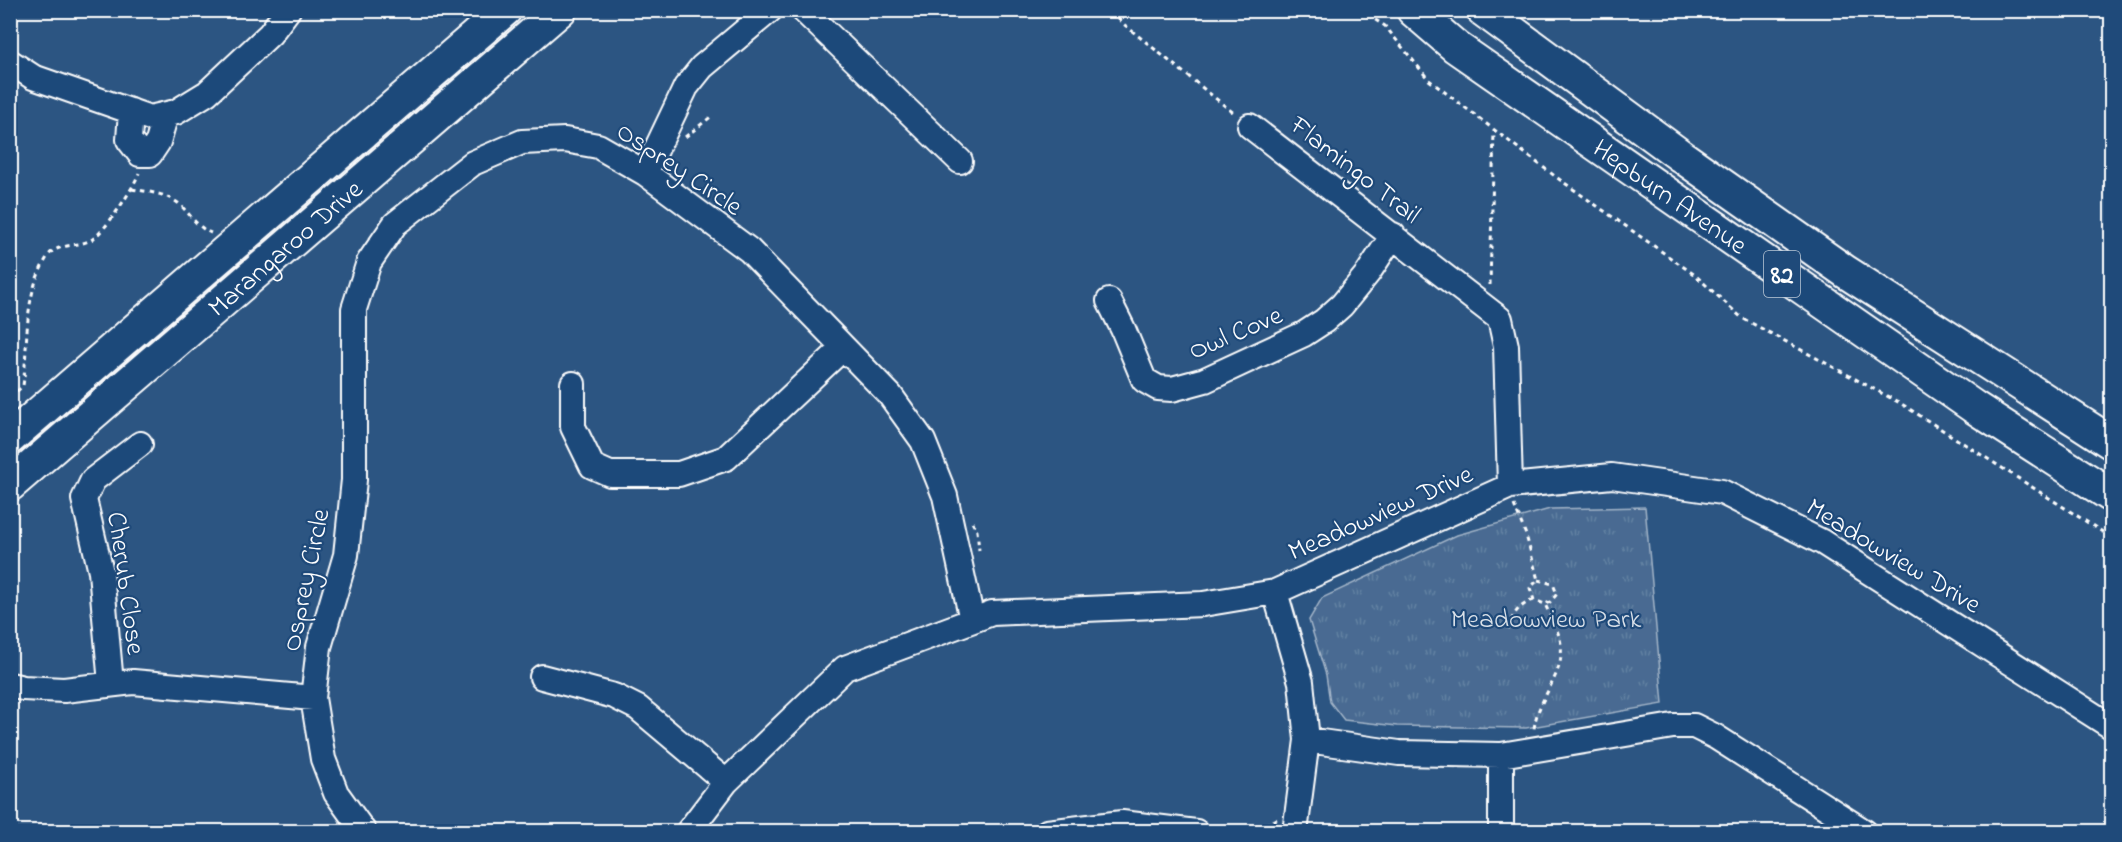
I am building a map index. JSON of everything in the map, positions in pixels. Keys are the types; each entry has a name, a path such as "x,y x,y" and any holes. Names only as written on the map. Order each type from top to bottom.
{"main road":[{"name":"Marangaroo Drive","path":"10,485 560,10"},
{"name":"Hepburn Avenue","path":"1413,10 1456,47 1954,393 2112,496"},
{"name":"Hepburn Avenue","path":"1483,10 1681,156 1846,272 2112,443"},
{"name":"Marangaroo Drive","path":"10,438 500,12"}],"street":[{"path":"11,64 33,77 150,118 176,112 207,93 270,34 288,10"},
{"path":"645,173 686,87 702,67 770,10"},
{"path":"803,10 960,160"},
{"path":"500,12 523,43"},
{"path":"131,111 129,140 140,154 150,154 158,142 166,114"},
{"name":"Flamingo Trail","path":"1250,126 1500,319 1506,346 1514,496"},
{"name":"Osprey Circle","path":"364,831 336,794 323,759 314,698 319,647 346,555 354,480 354,309 369,262 395,224 473,162 522,142 565,140 598,146 645,173 749,250 890,395 923,441 945,496 972,620"},
{"name":"Owl Cove","path":"1109,301 1144,380 1158,388 1172,388 1205,380 1304,334 1324,321 1342,305 1368,273 1393,235"},
{"path":"573,384 573,427 591,466 610,474 680,474 726,458 843,348"},
{"name":"Cherub Close","path":"111,684 101,572 84,498 93,480 140,444"},
{"name":"Meadowview Drive","path":"688,831 726,782 845,668 992,613 1203,604 1275,592 1514,496 1612,476 1722,492 1822,542 2112,727"},
{"path":"1275,592 1301,682 1307,740 1288,822"},
{"path":"542,677 614,696 638,708 726,782"},
{"path":"10,685 64,690 133,682 314,698"},
{"path":"1307,740 1399,753 1501,755 1673,726 1694,726 1716,736 1865,831"},
{"path":"1501,755 1502,831"},
{"path":"1047,831 1122,823 1196,831"}],"path":[{"name":"Flamingo Trail","path":"1114,10 1121,22 1250,126"},
{"path":"1360,10 1385,26 1429,80 1556,177 1695,275 1742,318 1900,402 2112,538"},
{"path":"681,140 712,116"},
{"path":"1489,311 1494,131"},
{"path":"10,397 23,386 27,315 35,285 50,254 60,248 90,240 123,203 132,189 146,154"},
{"path":"132,189 160,193 178,203 203,230 213,234"},
{"path":"1514,496 1538,580"},
{"path":"967,512 977,531 979,554"},
{"path":"1534,600 1530,588 1538,580"},
{"path":"1508,628 1512,616 1522,604 1534,600 1545,604 1551,602 1557,594 1553,584 1538,580"},
{"path":"1534,750 1536,716 1561,663 1561,643 1545,604"},
{"path":"1257,827 1277,818 1288,822"}],"green space":[{"name":"Meadowview Park","path":"1645,507 1663,704 1526,728 1397,726 1344,720 1330,702 1326,675 1309,620 1322,598 1457,535 1550,509"}]}
